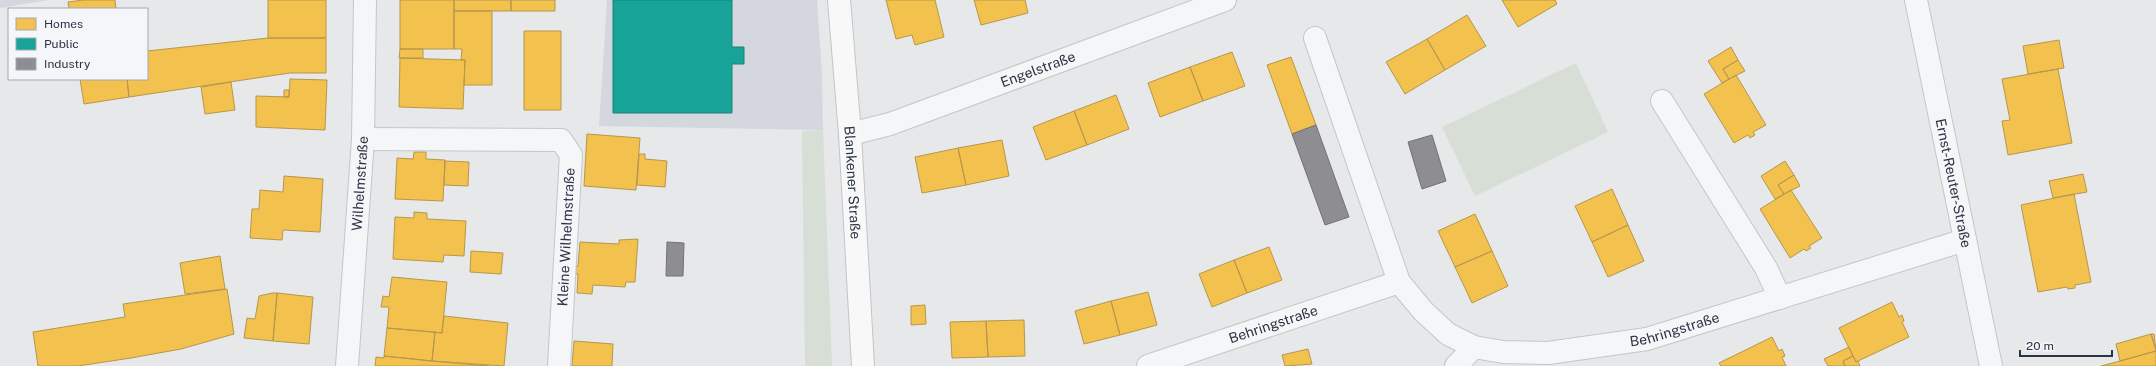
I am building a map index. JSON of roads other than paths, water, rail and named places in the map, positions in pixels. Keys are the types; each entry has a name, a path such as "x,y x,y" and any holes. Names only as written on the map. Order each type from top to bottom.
{"main road":[{"name":"Blankener Straße","path":"839,0 850,134 863,366"}],"street":[{"name":"Wilhelmstraße","path":"347,366 363,139 365,0"},
{"name":"Engelstraße","path":"850,134 890,124 1225,0"},
{"name":"Ernst-Reuter-Straße","path":"1916,0 1991,366"},
{"name":"Behringstraße","path":"1315,38 1399,282 1424,312 1448,334 1474,347 1503,352 1548,353 1647,339 1965,240"},
{"path":"1662,100 1766,268 1780,298"},
{"name":"Kleine Wilhelmstraße","path":"363,139 561,140 571,155 559,366"},
{"name":"Behringstraße","path":"1148,366 1399,282"},
{"path":"1456,366 1474,347"}]}
